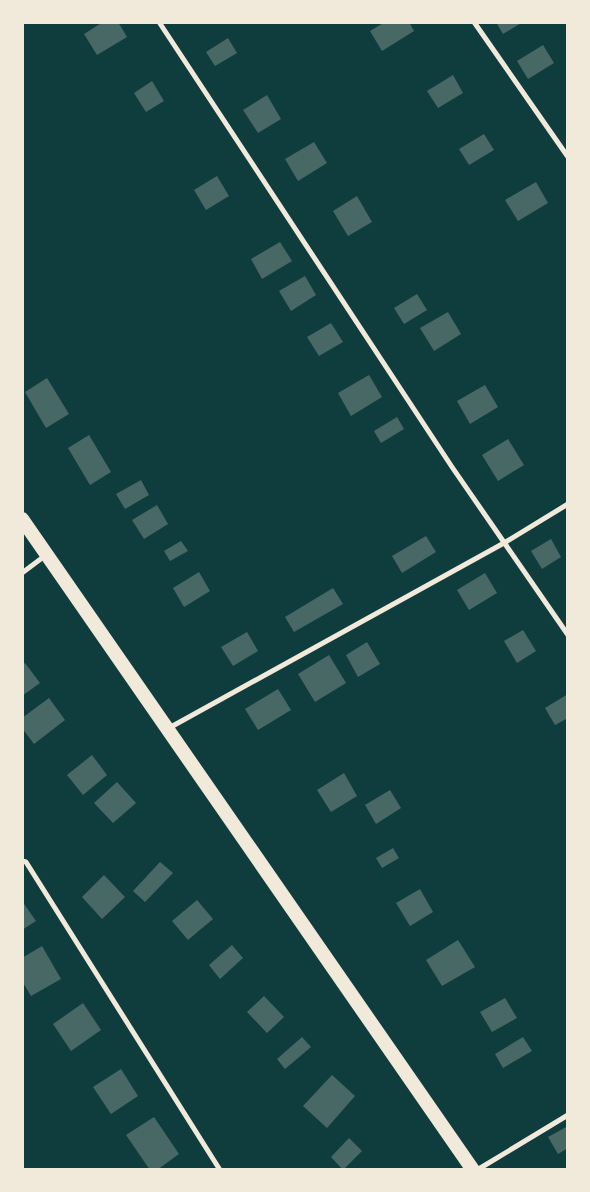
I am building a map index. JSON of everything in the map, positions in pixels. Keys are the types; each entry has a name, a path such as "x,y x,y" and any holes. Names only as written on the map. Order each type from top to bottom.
{"highway":[{"path":"22,519 473,1170"}],"street":[{"path":"158,22 446,458 568,635"},
{"path":"474,22 568,157"},
{"path":"168,728 504,543 568,504"},
{"path":"22,574 47,554"},
{"path":"22,861 26,862 220,1170"},
{"path":"477,1170 568,1115"}],"building":[{"path":"103,22 118,22 127,37 97,55 84,34"},
{"path":"385,22 409,22 414,31 382,51 370,31"},
{"path":"496,22 523,22 503,34"},
{"path":"228,38 237,53 215,66 206,52"},
{"path":"543,45 554,63 528,79 517,61"},
{"path":"453,75 463,93 438,108 427,91"},
{"path":"152,81 164,101 146,112 134,93"},
{"path":"267,95 281,119 258,133 243,110"},
{"path":"484,134 494,150 469,165 459,149"},
{"path":"314,142 327,163 298,181 285,159"},
{"path":"217,176 229,196 206,210 194,190"},
{"path":"536,182 548,203 518,221 505,200"},
{"path":"357,196 372,222 348,236 333,211"},
{"path":"280,242 292,261 262,279 251,259"},
{"path":"305,276 316,295 291,311 279,291"},
{"path":"417,294 427,310 404,324 394,308"},
{"path":"448,312 461,334 434,351 420,328"},
{"path":"331,323 343,342 319,356 307,337"},
{"path":"369,375 382,397 351,416 338,393"},
{"path":"47,378 69,414 46,428 25,392"},
{"path":"485,385 498,407 470,424 457,401"},
{"path":"397,417 404,429 381,443 374,431"},
{"path":"89,435 111,472 90,485 68,448"},
{"path":"508,439 524,465 498,481 482,455"},
{"path":"141,480 149,495 125,509 116,494"},
{"path":"157,505 168,524 144,539 132,520"},
{"path":"426,536 436,552 402,573 392,556"},
{"path":"551,539 561,557 542,569 531,551"},
{"path":"181,541 188,551 170,561 164,551"},
{"path":"199,572 210,591 184,607 173,588"},
{"path":"485,573 497,593 469,610 457,590"},
{"path":"333,588 343,604 294,632 285,617"},
{"path":"523,630 536,651 517,663 504,641"},
{"path":"247,632 258,651 233,666 221,647"},
{"path":"367,642 380,664 358,677 346,655"},
{"path":"329,655 346,683 315,702 298,674"},
{"path":"25,663 40,683 22,696 22,665"},
{"path":"278,689 291,710 258,730 245,709"},
{"path":"568,694 568,718 555,725 545,708"},
{"path":"49,698 65,720 34,744 22,728 22,718"},
{"path":"92,755 107,775 83,795 67,775"},
{"path":"344,773 357,796 331,812 317,790"},
{"path":"117,782 136,803 113,823 94,803"},
{"path":"390,790 401,808 376,824 365,805"},
{"path":"393,848 399,858 382,868 376,858"},
{"path":"160,862 173,873 145,902 133,891"},
{"path":"104,875 125,897 102,919 82,897"},
{"path":"420,889 433,912 410,926 396,903"},
{"path":"197,900 213,919 188,940 172,921"},
{"path":"22,901 36,921 22,930"},
{"path":"458,940 475,967 442,986 426,960"},
{"path":"232,945 243,958 220,979 209,965"},
{"path":"42,946 61,979 31,996 22,981 22,958"},
{"path":"264,996 284,1017 267,1033 247,1012"},
{"path":"505,998 517,1018 492,1032 480,1012"},
{"path":"83,1003 101,1030 71,1051 53,1024"},
{"path":"302,1037 311,1047 285,1069 277,1059"},
{"path":"523,1037 532,1051 503,1068 495,1054"},
{"path":"121,1069 138,1096 111,1114 93,1087"},
{"path":"332,1075 355,1096 327,1128 303,1106"},
{"path":"154,1117 179,1154 157,1170 150,1170 126,1135"},
{"path":"568,1126 568,1148 558,1154 548,1137"},
{"path":"349,1138 362,1151 343,1170 331,1157"}]}
